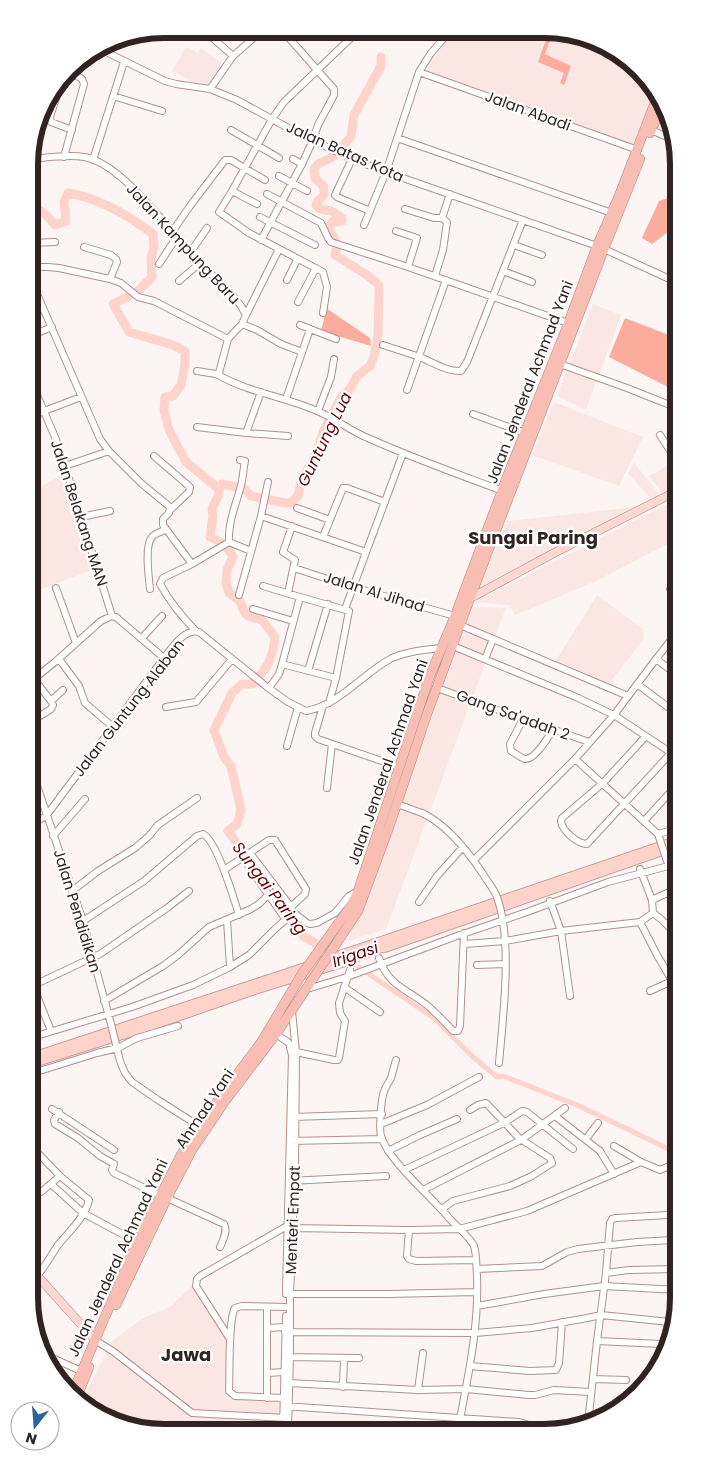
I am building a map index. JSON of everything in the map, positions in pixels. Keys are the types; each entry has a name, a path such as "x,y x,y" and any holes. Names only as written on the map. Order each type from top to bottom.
{"highway":[{"name":"Jalan Jenderal Achmad Yani","path":"492,527 560,364 579,304 612,213 654,105"},
{"name":"Jalan Jenderal Achmad Yani","path":"600,248 659,113"},
{"name":"Jalan Jenderal Achmad Yani","path":"312,981 354,918 362,902 426,715 470,599 503,491 524,433 568,323 579,304"},
{"name":"Jalan Jenderal Achmad Yani","path":"242,1074 302,974 351,906 358,891 417,712 487,542"},
{"path":"424,694 433,698"},
{"path":"417,712 426,715"},
{"name":"Ahmad Yani","path":"80,1390 97,1341 163,1196 233,1085 276,1034 312,981"},
{"name":"Jalan Jenderal Achmad Yani","path":"75,1386 97,1341 137,1242 163,1196 181,1155 199,1126 233,1085"}],"main road":[{"path":"470,599 554,553 670,495"},
{"path":"38,1279 97,1341"}],"street":[{"path":"212,38 233,56"},
{"path":"210,89 233,56 254,38"},
{"path":"261,240 302,164 318,125 334,95 334,88 288,38"},
{"path":"323,313 327,284 324,280 324,273 261,240 219,212 272,119 284,102 351,38"},
{"path":"364,225 386,172 419,72 443,38"},
{"name":"Jalan Batas Kota","path":"105,52 165,81 210,89 237,100 352,159 600,248 670,279"},
{"path":"93,160 124,62"},
{"name":"Jalan Abadi","path":"419,72 638,150"},
{"path":"64,157 84,82 76,74"},
{"path":"113,96 162,111"},
{"path":"56,99 50,122 72,130"},
{"path":"231,130 279,158"},
{"path":"651,130 666,137"},
{"path":"397,138 612,213"},
{"name":"Jalan Kampung Baru","path":"38,159 85,157 110,169 131,187 190,253 234,297 246,316 242,324 228,339 220,376"},
{"path":"159,264 174,235 223,162 227,159 231,160 265,180"},
{"path":"293,159 302,164"},
{"path":"352,159 335,196 370,211"},
{"path":"279,176 307,191"},
{"path":"232,191 257,204"},
{"path":"267,194 316,218 322,223 329,240 338,244 568,323"},
{"path":"442,218 450,194"},
{"path":"405,209 446,220 443,250 435,276"},
{"path":"260,217 315,245"},
{"path":"383,345 447,369 456,372 460,371 467,362 523,220"},
{"path":"190,253 207,228"},
{"path":"396,231 417,238 408,267"},
{"path":"38,243 55,242"},
{"path":"514,245 542,255"},
{"path":"84,247 111,255 116,259 117,262 110,280"},
{"path":"246,316 279,249"},
{"path":"287,280 297,260"},
{"path":"179,281 200,263"},
{"path":"38,267 48,267 121,283 138,298 154,301 228,339"},
{"path":"298,302 316,268"},
{"path":"503,271 532,282"},
{"path":"407,390 446,280"},
{"path":"38,296 100,439 109,451 141,483 168,504 170,510"},
{"path":"242,324 257,330 281,344 302,352"},
{"path":"300,325 336,339"},
{"path":"38,333 52,327"},
{"path":"286,399 310,329"},
{"path":"318,411 331,377 334,359"},
{"path":"560,364 670,405"},
{"path":"197,371 216,374 261,392 318,411 357,434 503,491"},
{"path":"246,433 261,392"},
{"name":"Jalan Belakang MAN","path":"38,397 65,466 112,616"},
{"path":"38,413 81,397"},
{"path":"473,414 524,433"},
{"path":"197,427 288,436"},
{"path":"660,435 670,450"},
{"path":"65,466 109,451"},
{"path":"344,609 403,453"},
{"path":"154,456 190,487 189,492 163,519 163,525 192,564"},
{"path":"229,542 228,533 232,513 241,487 245,461 240,460"},
{"path":"238,595 261,516 268,482"},
{"path":"323,537 342,490 345,488 385,502"},
{"path":"297,508 330,520"},
{"path":"81,517 110,511"},
{"path":"261,516 366,552"},
{"path":"288,593 294,568 294,559 284,552 292,526"},
{"path":"150,589 148,566 150,539 154,535 166,530"},
{"path":"229,542 251,551"},
{"path":"196,631 166,596 160,584 163,578 192,564 229,542"},
{"name":"Jalan Al Jihad","path":"294,568 352,587 455,616"},
{"path":"263,586 348,610 336,678 315,736 318,739 399,767"},
{"path":"56,588 76,643"},
{"path":"269,688 279,674 300,597"},
{"path":"308,671 328,604"},
{"path":"253,609 294,621"},
{"path":"38,676 101,621 112,616 116,617 142,638 164,658"},
{"path":"142,638 162,616"},
{"path":"460,625 628,696"},
{"name":"Jalan Guntung Alaban","path":"38,821 46,816 164,658 190,632 199,632 257,679 298,707"},
{"path":"485,659 493,639"},
{"path":"474,860 575,759 614,715 670,643"},
{"path":"453,646 567,693 614,715 669,751"},
{"path":"287,746 298,707 306,710 326,704 393,658 416,651 442,648"},
{"path":"59,659 80,686 85,703 113,727"},
{"path":"656,659 670,669"},
{"path":"166,708 199,700 232,660"},
{"path":"282,664 336,678"},
{"path":"637,684 670,708"},
{"path":"38,686 52,701 53,705 51,709 38,717"},
{"name":"Gang Sa'adah 2","path":"437,688 589,742"},
{"path":"52,701 63,690"},
{"path":"523,719 510,747 511,751 525,759 531,758 538,751 553,730"},
{"path":"645,737 603,783 562,818 562,828 581,843 587,844 669,759"},
{"path":"327,788 332,744"},
{"path":"575,759 659,835 667,859"},
{"path":"644,821 669,793"},
{"name":"Jalan Pendidikan","path":"38,794 83,921 125,1074 132,1082 199,1126"},
{"path":"72,891 98,871 135,848 158,825 197,798"},
{"path":"54,836 85,799"},
{"path":"397,804 423,814 434,821 463,847 474,860 497,896 505,941 500,1063"},
{"path":"659,835 669,831"},
{"path":"83,921 144,881 200,834 206,835 224,870 239,915"},
{"path":"38,1035 193,985 230,967 249,955 290,914 305,894 306,888 277,842 272,839 224,870"},
{"path":"419,902 437,876 463,847"},
{"path":"246,856 268,894 290,914 310,924 317,923 336,913 347,898 358,891"},
{"path":"246,856 290,914"},
{"path":"307,989 347,977 380,961 464,933 501,917 641,870 669,865"},
{"path":"641,870 652,900 653,913"},
{"path":"38,983 93,958 189,891"},
{"path":"652,900 669,892"},
{"path":"104,1001 163,966 209,927 239,915 259,904 268,894"},
{"path":"550,902 561,931 570,996"},
{"path":"464,944 505,941 561,931 640,922 653,913"},
{"path":"653,913 662,919 669,928"},
{"path":"227,920 230,967"},
{"path":"640,922 669,976"},
{"path":"380,961 383,970 391,980 429,1007 456,1032 460,1026 464,933"},
{"path":"476,965 505,964"},
{"path":"276,1034 284,1039 294,1050 338,1060 345,1021 340,1013 339,1003 350,970"},
{"path":"650,991 669,982"},
{"path":"344,987 380,1012"},
{"path":"38,998 51,1031"},
{"name":"Menteri Empat","path":"286,1330 293,1145 294,1050 292,1011"},
{"path":"38,1071 178,1026"},
{"path":"396,1060 383,1094 382,1139 388,1151 404,1170 470,1239 474,1247 478,1292 475,1333 459,1423"},
{"path":"381,1124 426,1105 479,1077"},
{"path":"442,1209 453,1201 510,1186 552,1164 550,1158 521,1140 486,1104 478,1105 470,1110"},
{"path":"422,1190 521,1140 565,1108"},
{"path":"52,1109 114,1150"},
{"path":"404,1170 504,1123 522,1111 574,1149"},
{"path":"59,1112 54,1120 55,1124 114,1164 112,1170 114,1172 224,1224 226,1228 220,1247"},
{"path":"293,1117 382,1114"},
{"path":"555,1116 600,1151 614,1174"},
{"path":"388,1151 458,1119"},
{"path":"586,1139 598,1123"},
{"path":"293,1145 382,1139"},
{"path":"614,1146 641,1162 660,1170 669,1166"},
{"path":"38,1153 60,1176 88,1198 89,1202 83,1213 38,1272"},
{"path":"230,1339 196,1286 197,1280 200,1276 290,1227 409,1230 459,1229 526,1211 641,1162"},
{"path":"38,1192 41,1192 60,1176"},
{"path":"292,1181 386,1176"},
{"path":"51,1184 83,1213 137,1242"},
{"path":"589,1415 609,1246 609,1226 612,1219 668,1215"},
{"path":"409,1230 407,1256 409,1259 416,1261 476,1260"},
{"path":"476,1269 542,1266 567,1252 578,1249 669,1240"},
{"path":"606,1273 629,1270 669,1269"},
{"path":"477,1306 604,1286 669,1290"},
{"path":"288,1294 478,1292"},
{"name":"Menteri Empat","path":"285,1403 289,1383 286,1330 288,1294"},
{"path":"286,1307 242,1306 235,1308 232,1314 230,1339 229,1391 235,1396 267,1398 285,1403 522,1423"},
{"path":"267,1306 267,1398"},
{"path":"268,1328 286,1330 475,1333 532,1328 601,1315 667,1320"},
{"path":"470,1366 530,1371 556,1370 559,1363 562,1322"},
{"path":"97,1341 114,1352 192,1413 285,1417"},
{"path":"597,1341 659,1347"},
{"path":"418,1390 423,1353"},
{"path":"287,1357 359,1358"},
{"name":"Menteri Empat","path":"284,1423 284,1372 287,1357"},
{"path":"343,1387 344,1358"},
{"path":"53,1359 81,1372"},
{"path":"267,1373 284,1372"},
{"path":"593,1379 626,1380"},
{"path":"289,1383 418,1390 466,1388 535,1395 554,1390 591,1392"},
{"name":"Menteri Empat","path":"285,1417 286,1423"}],"shaded area":[{"path":"450,38 551,38 584,44 613,59 626,69 638,81 653,103 637,146 426,72 439,49"},
{"path":"546,40 550,41 545,54 571,66 564,85 560,83 564,73 538,62"},
{"path":"186,47 198,53 201,48 224,65 209,86 199,81 195,83 172,71"},
{"path":"670,199 670,232 652,244 642,238 659,201"},
{"path":"593,304 621,315 586,410 557,396"},
{"path":"323,306 370,338 371,346 321,331 324,319"},
{"path":"625,318 670,335 670,385 668,387 609,357"},
{"path":"554,402 643,437 619,486 532,455"},
{"path":"634,463 661,496 652,500 628,473"},
{"path":"670,465 670,489 662,493 649,476"},
{"path":"61,476 91,570 38,590 38,488"},
{"path":"670,503 670,543 594,582 515,615 509,605 475,602"},
{"path":"636,507 479,590 479,582 495,551 507,521"},
{"path":"597,595 643,629 644,639 608,685 555,662"},
{"path":"473,607 506,608 386,929 348,941"},
{"path":"193,1285 228,1341 226,1398 280,1401 280,1423 156,1423 139,1421 101,1407 85,1395 113,1340 145,1317 170,1307"}],"water":[{"name":"Irigasi","path":"669,838 669,853 344,967 38,1066 38,1050 288,968"}],"waterway":[{"name":"Guntung Lua","path":"219,489 222,484 243,488 251,496 291,503 298,496 301,481 314,458 324,430 338,403 350,389 357,376 370,366 374,357 378,335 379,285 367,275 335,255 337,245 329,228 332,222 342,221 342,218 316,205 324,195 324,187 315,178 314,169 318,164 331,158 351,137 354,115 381,66 381,57"},
{"name":"Irigasi","path":"38,209 55,225 66,221 64,202 68,193 80,195 113,208 153,234 152,277 137,292 113,304 129,332 173,345 185,351 185,364 181,385 173,396 165,397 164,410 169,430 186,462 219,489 212,509 210,537 224,545 233,557 227,570 226,582 229,593 239,600 248,616 262,620 275,637 271,658 262,673 252,684 242,684 232,693 214,730 224,757 231,766 241,810 237,824 228,831 304,937 327,949"},
{"name":"Irigasi","path":"348,960 434,1018 473,1057 497,1077 503,1076 577,1105 669,1149"}],"district":[{"name":"Sungai Paring","path":"533,538"},
{"name":"Jawa","path":"186,1355"}]}
